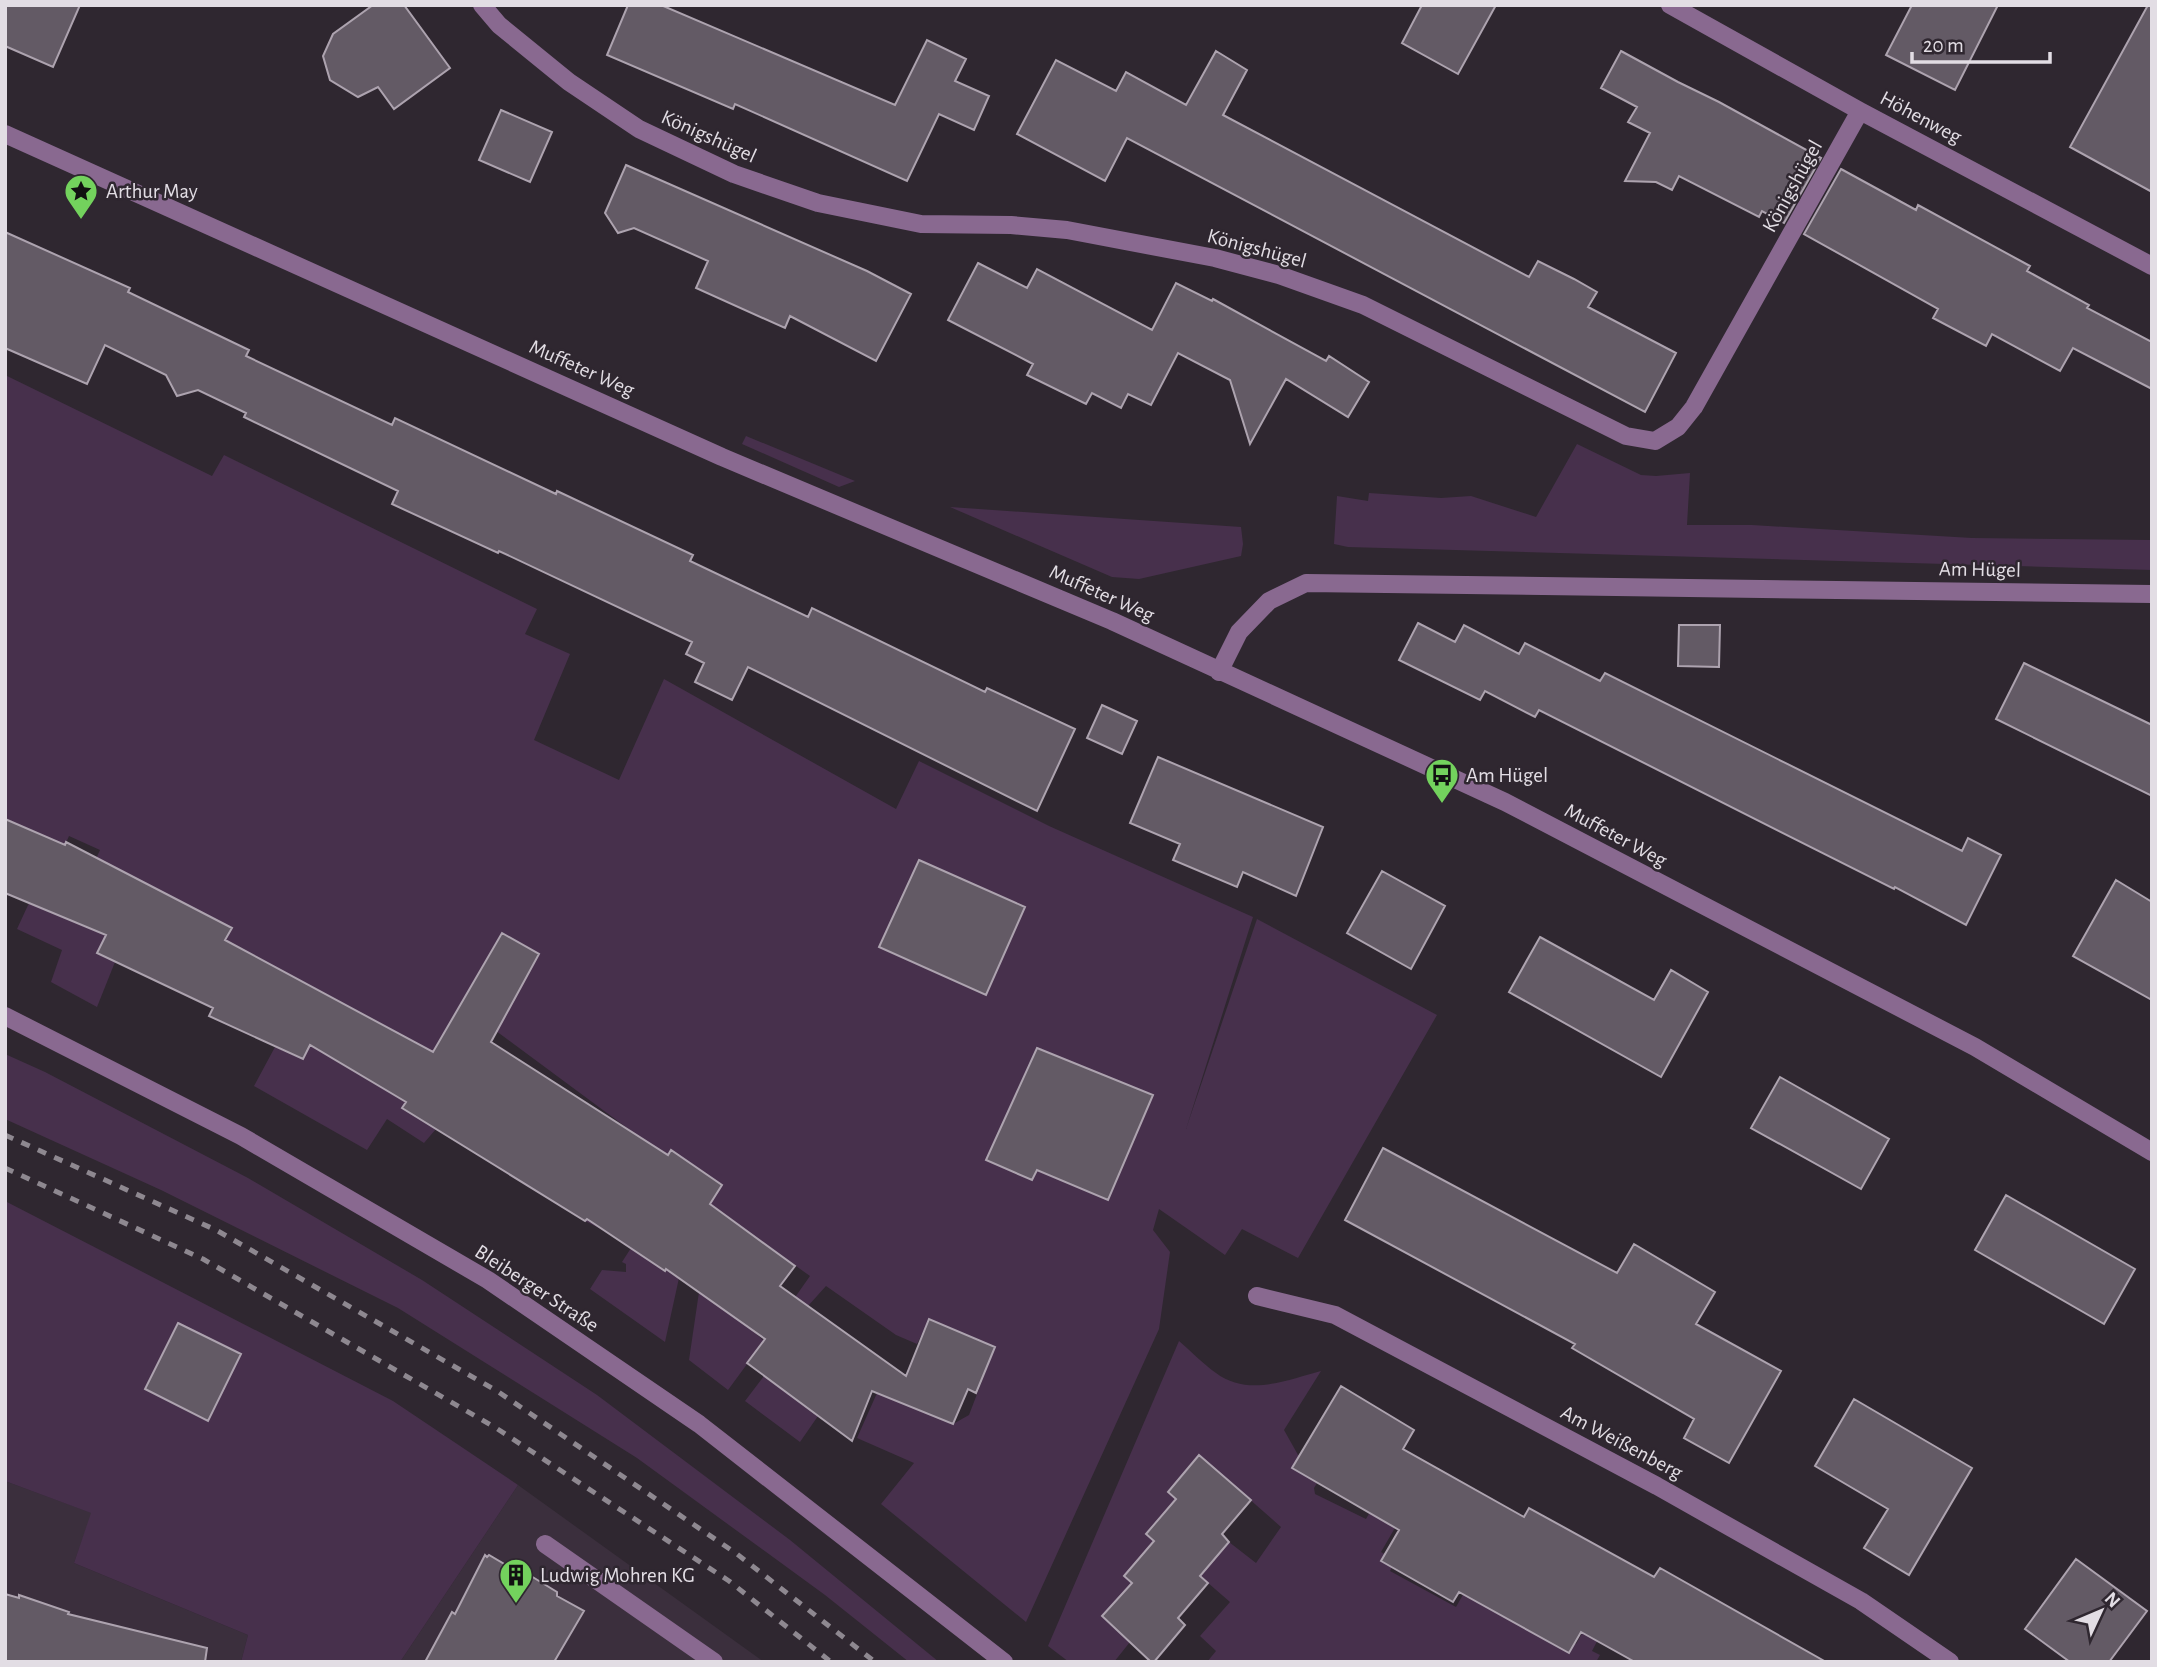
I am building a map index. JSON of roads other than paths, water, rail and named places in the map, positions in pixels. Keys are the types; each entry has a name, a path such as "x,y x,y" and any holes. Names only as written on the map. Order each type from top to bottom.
{"street":[{"name":"Königshügel","path":"482,5 499,25 569,82 639,129 734,174 818,202 920,224 1012,225 1068,230 1215,258 1279,275 1363,305 1626,436 1655,441 1678,427 1694,407 1860,111"},
{"name":"Höhenweg","path":"1670,5 1860,111 2152,267"},
{"name":"Muffeter Weg","path":"5,134 722,457 1112,621 1506,802 1975,1047 2152,1152"},
{"name":"Am Hügel","path":"1219,672 1239,632 1269,601 1306,583 2152,594"},
{"name":"Bleiberger Straße","path":"5,1016 241,1136 488,1280 699,1424 1004,1662"},
{"name":"Am Weißenberg","path":"1257,1296 1335,1315 1657,1486 1861,1601 1950,1662"},
{"path":"545,1544 714,1662"}],"railway":[{"path":"5,1135 216,1230 497,1391 737,1554 875,1662"},
{"path":"5,1168 203,1259 496,1428 729,1581 831,1662"}],"place":[{"name":"Arthur May","path":"81,221"},
{"name":"Am Hügel","path":"1442,805"},
{"name":"Ludwig Mohren KG","path":"516,1605"}]}
